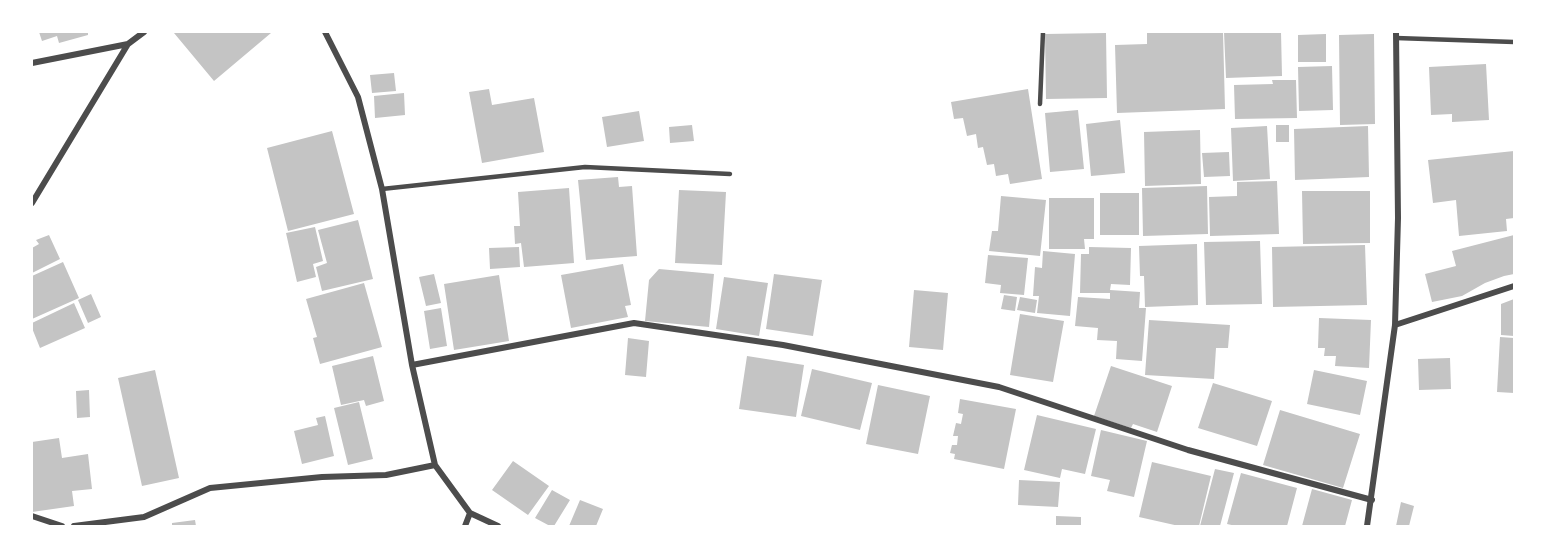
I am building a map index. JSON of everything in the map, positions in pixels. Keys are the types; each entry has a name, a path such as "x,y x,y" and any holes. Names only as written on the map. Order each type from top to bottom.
{"street":[{"path":"32,203 128,44 144,32"},
{"path":"325,32 358,97 382,189 412,365 435,465 470,513 498,526"},
{"path":"1367,526 1395,325 1398,218 1396,35"},
{"path":"32,63 128,44"},
{"path":"1395,325 1515,286"},
{"path":"412,365 634,323 783,345 999,387 1188,450 1372,500"},
{"path":"74,526 144,517 210,488 322,477 386,475 435,465"},
{"path":"465,526 470,513"},
{"path":"32,516 62,526"}],"lane":[{"path":"1040,104 1043,32"},
{"path":"1396,35 1515,42"},
{"path":"382,189 585,167 730,174"}],"building":[{"path":"39,32 88,32 88,35 59,43 57,36 42,41"},
{"path":"175,32 270,32 271,33 214,81"},
{"path":"1147,32 1223,32 1225,109 1117,113 1115,45 1147,44"},
{"path":"1224,32 1281,32 1282,76 1226,78"},
{"path":"1106,33 1107,98 1046,99 1045,34"},
{"path":"1326,34 1326,62 1298,62 1298,35"},
{"path":"1374,34 1375,124 1340,125 1339,35"},
{"path":"1486,64 1489,120 1452,122 1452,114 1431,115 1429,67"},
{"path":"1332,66 1333,110 1299,111 1298,67"},
{"path":"394,73 396,91 372,93 370,75"},
{"path":"1272,80 1296,80 1297,118 1235,119 1234,85 1273,84"},
{"path":"489,89 492,105 534,98 544,152 482,163 469,92"},
{"path":"1028,89 1042,179 1010,184 1008,174 996,176 994,164 987,165 983,147 978,148 976,134 967,136 963,118 954,119 951,102"},
{"path":"404,93 405,115 375,118 374,96"},
{"path":"1078,110 1084,169 1050,172 1045,113"},
{"path":"639,111 644,141 607,147 602,117"},
{"path":"1120,120 1125,173 1091,176 1086,124"},
{"path":"692,125 694,141 670,143 669,127"},
{"path":"1276,125 1289,125 1289,142 1276,142"},
{"path":"1267,126 1270,179 1233,181 1231,128"},
{"path":"1368,126 1369,177 1295,180 1294,129"},
{"path":"1200,130 1201,184 1145,186 1144,132"},
{"path":"332,131 354,214 288,231 267,148"},
{"path":"1514,151 1514,218 1506,219 1507,231 1459,236 1456,200 1433,203 1428,160"},
{"path":"1229,152 1230,176 1204,177 1202,153"},
{"path":"618,177 619,187 632,186 637,256 586,260 578,180"},
{"path":"1277,181 1279,234 1210,236 1209,197 1237,196 1237,182"},
{"path":"1207,186 1208,234 1143,236 1142,188"},
{"path":"569,188 574,263 524,267 521,243 515,244 514,226 520,226 518,192"},
{"path":"679,190 726,192 722,265 675,263"},
{"path":"1302,191 1370,191 1370,243 1303,244"},
{"path":"1100,193 1139,193 1139,235 1100,235"},
{"path":"1001,196 1046,200 1040,256 989,251 992,231 998,231"},
{"path":"1049,198 1094,198 1094,239 1084,239 1085,249 1049,249"},
{"path":"358,220 373,279 322,291 316,267 327,263 318,230"},
{"path":"315,227 323,261 313,264 316,277 297,282 286,233"},
{"path":"49,235 60,259 32,273 32,248 39,244 36,240"},
{"path":"1514,235 1514,274 1485,283 1462,296 1432,302 1425,274 1456,266 1452,251"},
{"path":"1260,241 1262,304 1206,305 1204,242"},
{"path":"1197,244 1198,305 1145,307 1144,276 1140,276 1139,246"},
{"path":"1365,245 1367,305 1273,307 1272,247"},
{"path":"519,247 520,267 490,269 489,248"},
{"path":"1089,247 1131,248 1130,285 1111,284 1110,290 1140,292 1139,308 1146,308 1142,361 1116,359 1117,341 1097,340 1098,328 1075,326 1078,297 1110,299 1110,293 1080,293 1081,254 1089,254"},
{"path":"1043,251 1075,254 1070,316 1037,313 1039,296 1033,296 1035,267 1042,268"},
{"path":"988,255 1028,258 1024,295 1000,293 1001,285 985,283"},
{"path":"63,262 79,298 32,319 32,276"},
{"path":"623,264 631,305 625,306 628,317 571,328 561,275"},
{"path":"659,269 714,274 709,327 645,321 649,280"},
{"path":"434,274 441,303 426,306 419,277"},
{"path":"774,274 822,280 813,336 766,329"},
{"path":"499,275 509,341 454,350 444,284"},
{"path":"724,277 768,283 759,336 716,329"},
{"path":"364,283 382,347 320,364 313,338 317,337 306,299"},
{"path":"914,290 948,293 943,350 909,347"},
{"path":"91,294 101,317 88,323 78,300"},
{"path":"1004,295 1017,297 1015,311 1001,309"},
{"path":"1020,297 1037,300 1035,313 1017,310"},
{"path":"1514,299 1514,336 1501,335 1501,304"},
{"path":"74,303 85,328 40,348 32,323"},
{"path":"441,308 447,346 430,349 424,311"},
{"path":"1020,314 1064,321 1053,382 1010,375"},
{"path":"1319,318 1371,320 1369,368 1335,366 1336,356 1324,356 1325,348 1318,348"},
{"path":"1149,320 1230,325 1228,348 1216,348 1214,379 1145,375"},
{"path":"1500,337 1514,338 1514,393 1497,392"},
{"path":"628,338 649,341 646,377 625,375"},
{"path":"373,356 384,401 366,406 364,400 341,405 332,366"},
{"path":"747,356 804,365 796,417 739,409"},
{"path":"1450,358 1451,389 1419,390 1418,359"},
{"path":"1111,366 1172,386 1157,432 1133,424 1131,428 1094,416"},
{"path":"812,369 872,383 860,430 801,416"},
{"path":"155,370 179,478 142,486 118,378"},
{"path":"1314,370 1367,381 1360,415 1307,404"},
{"path":"1213,383 1272,401 1257,446 1198,428"},
{"path":"878,385 930,396 918,454 866,444"},
{"path":"89,390 90,417 77,418 76,391"},
{"path":"960,399 1016,409 1004,469 954,459 955,454 950,453 952,445 957,445 958,436 953,436 956,423 961,424 963,414 958,413"},
{"path":"359,402 373,459 348,465 334,408"},
{"path":"1280,410 1360,434 1343,488 1263,465"},
{"path":"1037,415 1096,429 1085,474 1062,469 1060,478 1024,470"},
{"path":"325,416 334,456 302,464 294,431 318,425 316,418"},
{"path":"1101,430 1147,441 1134,497 1107,491 1110,480 1091,476"},
{"path":"59,438 62,458 88,454 92,489 72,491 74,506 32,512 32,442"},
{"path":"513,461 549,486 528,515 492,490"},
{"path":"1152,462 1211,476 1199,526 1179,526 1139,517"},
{"path":"1215,469 1234,473 1220,526 1200,526"},
{"path":"1241,473 1297,488 1287,526 1227,524"},
{"path":"1019,480 1060,482 1058,507 1018,505"},
{"path":"1312,489 1352,500 1345,526 1302,526"},
{"path":"552,490 570,500 554,526 550,526 535,518"},
{"path":"580,500 603,509 596,526 569,526"},
{"path":"1401,502 1414,506 1409,526 1396,526"},
{"path":"1056,516 1081,517 1081,526 1056,526"},
{"path":"195,520 196,526 172,526 172,523"}]}
